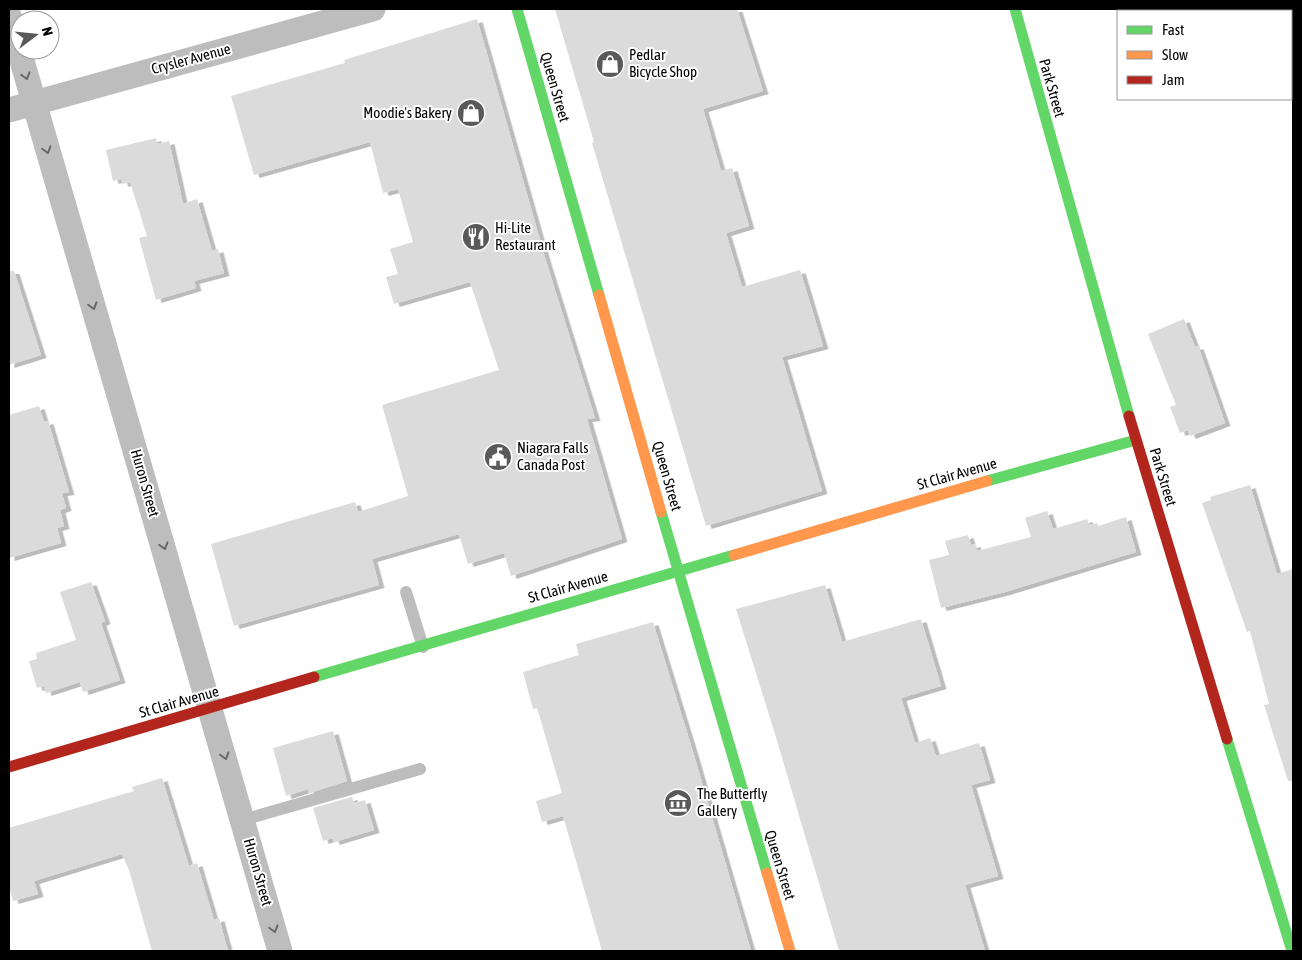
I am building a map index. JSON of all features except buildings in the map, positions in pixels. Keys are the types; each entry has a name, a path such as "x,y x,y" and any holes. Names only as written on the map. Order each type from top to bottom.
{"street":[{"name":"Crysler Avenue","path":"9,110 373,9"},
{"name":"Queen Street","path":"517,9 678,571 790,951"},
{"name":"Park Street","path":"1014,9 1136,440 1292,951"},
{"name":"Huron Street","path":"9,16 280,951"},
{"name":"St Clair Avenue","path":"9,767 888,509 1136,440"}],"lane":[{"path":"406,592 423,647"},
{"path":"243,820 420,769"}],"traffic: fast":[{"path":"517,9 599,295"},
{"path":"1015,9 1129,416"},
{"path":"987,481 1136,440"},
{"path":"661,512 767,873"},
{"path":"314,677 734,555"},
{"path":"1227,739 1292,951"}],"traffic: slow":[{"path":"599,295 661,512"},
{"path":"734,555 987,481"},
{"path":"767,873 790,951"}],"traffic: jam":[{"path":"1129,416 1227,739"},
{"path":"9,767 314,677"}],"place":[{"name":"Pedlar Bicycle Shop","path":"610,64"},
{"name":"Moodie's Bakery","path":"471,113"},
{"name":"Hi-Lite Restaurant","path":"476,237"},
{"name":"Niagara Falls Canada Post","path":"498,457"},
{"name":"The Butterfly Gallery","path":"678,803"}]}
